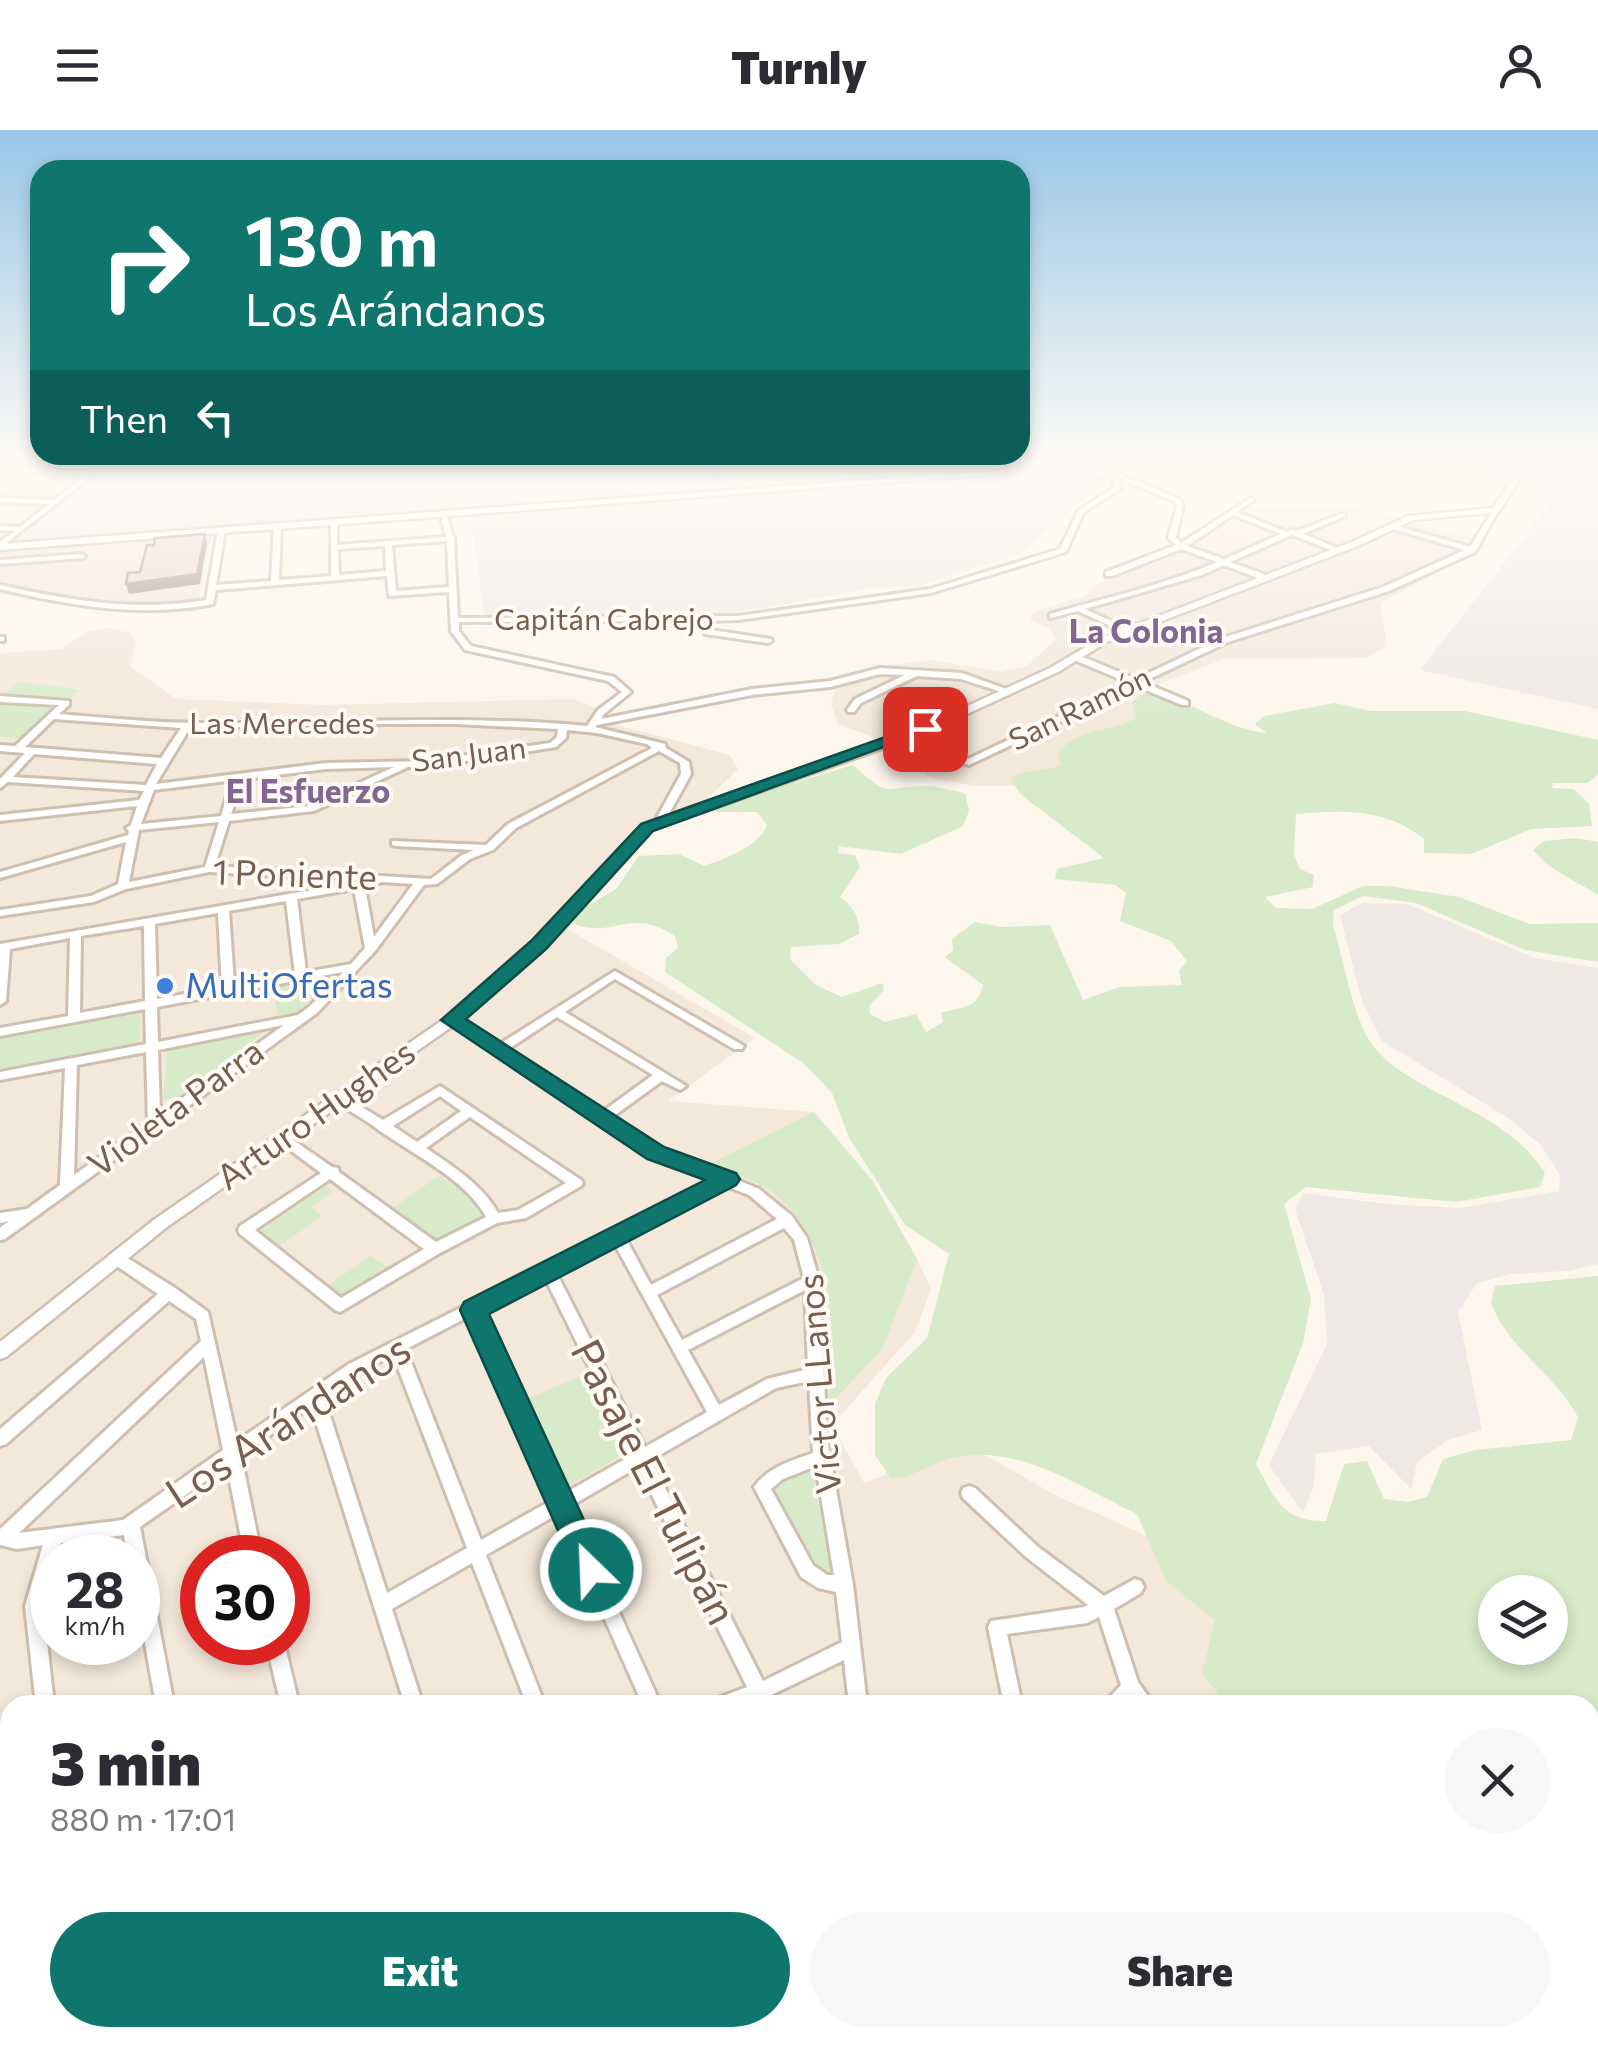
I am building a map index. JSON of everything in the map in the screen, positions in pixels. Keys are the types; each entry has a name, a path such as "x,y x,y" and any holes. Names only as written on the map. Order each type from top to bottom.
{"street":[{"path":"0,587 47,598 182,609 210,602 217,553"},
{"path":"275,582 276,553"},
{"path":"334,578 336,553"},
{"path":"389,553 392,594 454,590"},
{"path":"451,553 455,631 475,652 612,679 627,692 592,726 662,746 687,768 660,821"},
{"name":"Capitán Cabrejo","path":"457,620 700,622 931,591 1053,553"},
{"path":"1109,574 1162,553"},
{"path":"1202,553 1266,578"},
{"path":"1053,616 1243,553"},
{"path":"660,821 870,752 1008,690 1126,630 1331,553"},
{"name":"San Ramón","path":"925,729 958,761 980,758 1225,640 1386,589 1464,553"},
{"path":"0,562 81,556"},
{"path":"212,588 391,573"},
{"path":"1077,608 1126,630"},
{"path":"700,622 708,632 768,641"},
{"path":"1075,657 1185,703"},
{"name":"Las Mercedes","path":"57,716 187,726 485,723 564,728 592,726 752,692 830,684 880,670 920,670 977,678 1008,690"},
{"path":"850,710 858,701 920,670"},
{"name":"Las Mercedes","path":"0,699 66,703 57,716"},
{"path":"371,725 376,707"},
{"path":"3,782 24,751 57,716"},
{"path":"123,886 130,833 139,803 161,761 187,726"},
{"name":"San Juan","path":"3,782 146,788 326,766 410,764 552,745 561,738 564,728"},
{"name":"1 Poniente","path":"0,913 94,900 123,886 209,869 442,879 468,852 489,848 534,814 662,746"},
{"path":"0,748 161,761"},
{"path":"0,875 130,833 320,807 410,764"},
{"path":"209,869 232,796"},
{"path":"0,818 139,803"},
{"name":"Arturo Hughes","path":"0,1352 116,1258 452,1020 530,954 638,835 660,821"},
{"path":"396,843 468,852"},
{"path":"0,1001 2,947 393,879"},
{"name":"Violeta Parra","path":"0,1235 302,1018 371,949 421,881"},
{"path":"359,885 371,949"},
{"path":"291,896 302,976"},
{"path":"223,908 228,989"},
{"path":"149,921 154,1124"},
{"path":"74,1018 76,934"},
{"path":"0,1032 356,966"},
{"path":"499,1050 615,974 738,1046"},
{"path":"557,1012 680,1086"},
{"path":"0,1076 302,1018"},
{"name":"Victor LLanos","path":"452,1020 664,1158 754,1192 787,1220 804,1248 812,1280 822,1457 844,1585 857,1695"},
{"path":"67,1187 71,1062"},
{"path":"602,1118 662,1075"},
{"path":"333,1171 245,1230 340,1306 494,1218 522,1214 576,1183 440,1090 382,1126"},
{"path":"340,1099 417,1148 489,1204 494,1218"},
{"path":"417,1148 470,1112"},
{"path":"283,1138 435,1249"},
{"name":"Los Arándanos","path":"84,1535 114,1532 131,1525 315,1394 397,1346 728,1179"},
{"path":"0,1218 32,1211"},
{"path":"648,1293 787,1220"},
{"path":"617,1236 715,1413"},
{"path":"116,1258 202,1316 228,1454 248,1535"},
{"name":"Pasaje El Tulipán","path":"549,1272 759,1692"},
{"path":"679,1348 812,1280"},
{"path":"0,1439 170,1292"},
{"path":"474,1310 647,1695"},
{"path":"1,1537 208,1344"},
{"path":"397,1346 532,1695"},
{"path":"382,1605 715,1413 784,1378 816,1373"},
{"path":"315,1394 411,1695"},
{"path":"822,1457 777,1474 762,1487 808,1571 824,1582 844,1585"},
{"path":"969,1494 1032,1552 1104,1606 1130,1687 1137,1695"},
{"path":"131,1525 133,1535"},
{"name":"Los Arándanos","path":"1,1537 30,1538"},
{"path":"1011,1695 997,1628 1087,1615 1135,1587"},
{"path":"752,1695 851,1647"},
{"path":"41,1665 44,1695"},
{"path":"157,1665 163,1695"},
{"path":"280,1665 287,1695"},
{"path":"1123,1695 1130,1687"}],"shaded area":[{"path":"0,553 208,553 196,612 55,604 0,594"},
{"path":"475,553 1021,553 922,585 873,588 723,615 485,617"},
{"path":"1176,553 1474,553 1381,603 1387,647 1365,658 1224,659 1144,690 1252,763 1017,786 975,786 930,778 904,749 838,724 831,704 835,690 876,667 929,660 1001,672 1027,666 1056,639 1050,628 1030,621 1034,612 1084,596 1100,582"},
{"path":"1511,553 1598,553 1598,709 1420,670"},
{"path":"110,628 130,633 136,644 130,666 176,699 323,705 573,699 596,708 590,718 730,755 738,769 705,801 655,818 559,924 755,1038 668,1101 814,1112 872,1180 917,1259 931,1289 915,1332 832,1425 864,1483 966,1444 1055,1495 1179,1550 1246,1622 1238,1695 0,1695 0,653 61,649 87,632"},
{"path":"1362,903 1407,904 1535,958 1598,968 1598,1264 1567,1271 1511,1274 1477,1283 1458,1312 1482,1430 1448,1440 1417,1462 1411,1489 1369,1446 1316,1454 1314,1486 1303,1513 1269,1465 1327,1344 1324,1295 1295,1209 1304,1193 1386,1204 1461,1208 1559,1191 1560,1176 1542,1146 1510,1119 1382,1041 1362,1001 1340,915"}],"green space":[{"path":"19,681 80,690 67,701 0,697"},
{"path":"1143,694 1175,700 1236,726 1267,733 1255,724 1264,716 1334,703 1371,711 1465,711 1598,740 1598,775 1587,783 1553,783 1552,788 1574,789 1589,804 1592,826 1531,829 1472,854 1424,853 1424,839 1379,816 1347,812 1296,814 1294,855 1300,869 1314,875 1313,887 1265,897 1276,908 1312,909 1363,886 1459,897 1530,924 1598,923 1598,962 1525,950 1416,903 1363,896 1334,910 1333,925 1356,1009 1366,1035 1381,1055 1425,1086 1504,1130 1545,1173 1540,1187 1456,1202 1306,1187 1284,1204 1311,1299 1303,1343 1256,1464 1282,1506 1299,1517 1326,1521 1344,1464 1367,1461 1384,1499 1408,1502 1427,1497 1443,1459 1475,1450 1571,1440 1578,1417 1509,1335 1491,1303 1495,1286 1598,1276 1598,1695 1220,1695 1202,1674 1215,1620 1166,1581 1137,1514 1050,1471 1003,1457 956,1457 891,1479 875,1455 875,1404 886,1378 927,1338 949,1254 905,1225 849,1138 832,1093 803,1063 665,972 666,958 678,948 675,936 646,924 588,928 574,924 575,913 616,889 639,856 679,854 704,866 749,845 767,825 757,812 714,812 717,806 853,765 887,789 930,786 965,793 969,811 963,826 901,854 839,846 838,853 855,855 860,867 840,897 855,913 859,934 839,944 791,947 790,959 816,985 842,997 883,983 884,990 869,1006 870,1014 885,1022 916,1014 926,1032 943,1022 941,1013 968,1006 980,993 983,985 945,957 953,950 952,939 975,922 1002,927 1050,925 1083,1000 1120,987 1182,985 1179,971 1187,961 1171,941 1120,921 1126,893 1115,885 1055,879 1057,869 1104,858 1020,794 1010,778 1061,765 1057,754 1075,739 1136,718 1132,702"},
{"path":"0,703 61,708 25,739 0,737"},
{"path":"1577,838 1598,842 1598,895 1555,869 1533,850 1544,841"},
{"path":"324,976 330,981 300,1012 277,1015 274,987"},
{"path":"134,1008 141,1011 140,1039 134,1044 0,1070 0,1037"},
{"path":"264,1032 177,1099 163,1099 167,1051"},
{"path":"814,1112 872,1180 917,1259 883,1348 827,1408 831,1351 827,1291 809,1237 794,1213 773,1193 710,1164"},
{"path":"439,1176 486,1205 490,1215 442,1243 392,1208"},
{"path":"326,1186 333,1191 311,1207 322,1216 278,1247 260,1231"},
{"path":"414,1253 428,1257 342,1302 325,1287 371,1256 390,1269"},
{"path":"588,1373 628,1452 563,1489 523,1401"},
{"path":"804,1466 806,1472 812,1471 832,1574 814,1571 771,1495 772,1487"}],"building":[{"path":"145,553 201,553 197,574 126,584 128,573 140,572"}],"place":[{"name":"MultiOfertas","path":"165,986"}],"district":[{"name":"La Colonia","path":"1146,632"},
{"name":"El Esfuerzo","path":"308,792"}],"route":[{"path":"591,1570 474,1310 728,1179 656,1153 452,1020 538,945 647,828 755,788 870,752 925,729"}]}
